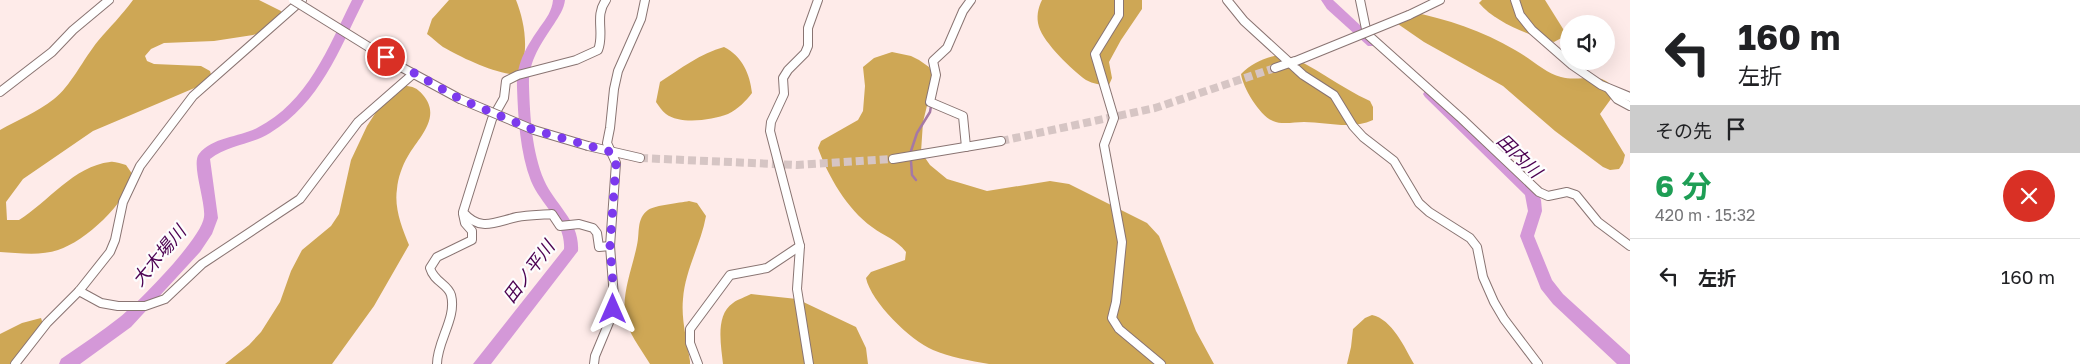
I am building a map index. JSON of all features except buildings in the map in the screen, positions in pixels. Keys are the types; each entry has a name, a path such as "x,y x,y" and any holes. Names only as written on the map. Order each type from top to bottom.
{"street":[{"path":"0,92 52,52 73,30 109,0"},
{"path":"293,0 401,67 460,99 534,130 588,146 640,158"},
{"path":"15,364 47,323 79,291 110,252 115,240 123,202 140,166 193,96 302,0"},
{"path":"437,364 438,350 450,315 452,297 448,289 435,280 430,268 434,257 440,253 460,248 472,240 472,231 462,216 492,119 504,98 506,81 513,76 588,56 598,50 601,41 598,30 599,18 602,6 606,0"},
{"path":"594,364 595,356 610,320 614,297 610,246 616,164 607,143 610,136 615,82 621,61 643,11 645,0"},
{"path":"809,364 797,289 800,246 770,131 771,122 784,94 783,78 788,70 805,54 808,46 808,28 818,0"},
{"path":"966,147 965,122 962,116 930,102 936,75 933,61 947,48 963,12 971,0"},
{"path":"1119,0 1119,14 1109,33 1097,47 1095,54 1114,118 1104,145 1122,242 1116,302 1112,318 1119,329 1161,364"},
{"path":"1227,0 1244,21 1294,62 1303,75 1330,91 1353,126 1363,137 1385,153 1401,170 1411,192 1419,203 1429,212 1464,234 1477,247 1484,277 1494,302 1504,320 1538,364"},
{"path":"1360,0 1367,34 1462,119 1539,192 1548,196 1568,192 1580,197 1598,222 1630,246"},
{"path":"1275,68 1409,15 1440,0"},
{"path":"1515,0 1520,14 1532,30 1572,65 1609,89 1630,97"},
{"path":"79,291 101,304 148,306 165,300 189,274 202,264 300,199 358,122 413,74"},
{"path":"1609,89 1617,99 1630,106"},
{"path":"893,159 1001,141"},
{"path":"463,212 473,222 488,225 525,216 552,214 560,226 581,224 593,228 596,231 599,247 610,246"},
{"path":"698,364 690,349 688,338 690,329 726,279 737,273 767,268 800,246"}],"shaded area":[{"path":"133,0 259,0 281,11 283,16 278,26 253,35 214,41 164,43 151,49 145,56 147,61 154,64 201,66 210,71 212,78 204,84 93,131 23,179 6,202 7,220 19,220 73,177 97,165 112,162 126,165 133,175 129,186 114,209 92,230 69,245 44,253 0,252 0,130 41,108 60,94 98,41"},
{"path":"449,0 516,0 522,18 525,38 524,58 518,75 490,69 469,60 443,47 427,34 432,19"},
{"path":"1042,0 1142,0 1142,9 1109,62 1112,78 1109,85 1097,84 1086,80 1073,70 1046,41 1038,23 1039,6"},
{"path":"1482,0 1545,0 1560,24 1560,39 1554,42 1524,32 1494,17 1479,3"},
{"path":"1411,12 1438,18 1478,31 1521,53 1555,75 1569,78 1598,78 1605,80 1616,92 1600,114 1625,155 1619,169 1610,170 1603,167 1555,131 1503,86 1424,42 1395,22 1395,18 1400,14"},
{"path":"724,47 736,55 747,72 752,93 747,99 728,114 705,120 680,119 665,113 656,102 660,82 699,57"},
{"path":"892,52 911,56 919,60 929,67 934,77 923,122 921,152 930,165 947,179 987,191 1050,181 1069,184 1147,223 1159,236 1196,331 1214,364 989,364 946,355 933,350 903,329 875,298 866,278 871,272 905,260 906,252 854,211 833,181 818,148 821,141 858,120 863,111 865,86 863,67 874,58"},
{"path":"1283,54 1305,64 1370,101 1373,107 1373,120 1356,125 1347,125 1304,122 1280,123 1268,118 1253,101 1245,87 1241,74 1250,66 1260,61"},
{"path":"404,86 415,88 423,95 428,103 430,119 423,134 408,156 399,176 396,196 398,211 409,245 374,306 332,364 225,364 249,345 261,332 280,302 291,271 302,250 331,226 339,214 351,160 367,126 387,95"},
{"path":"689,201 697,203 706,216 684,288 684,322 690,364 650,364 627,324 624,305 640,222 644,214 652,208"},
{"path":"751,294 797,299 856,327 866,348 868,364 723,364 720,331 724,315 727,308 733,303"},
{"path":"1372,315 1386,322 1392,328 1414,364 1347,364 1353,329 1365,318"},
{"path":"41,318 44,327 15,364 0,364 0,334 22,323"}],"waterway":[{"name":"大木場川","path":"67,364 126,322 195,248 207,230 211,218 203,163 204,157 225,144 263,131 282,119 297,105 310,90 331,56 358,0"},
{"name":"田ノ平川","path":"481,364 571,251 570,233 539,184 535,174 528,136 523,86 523,76 530,52 555,12 559,0"},
{"name":"田内川","path":"1327,0 1331,6 1372,43"},
{"name":"田内川","path":"1429,94 1531,192 1535,211 1527,236 1546,284 1558,299 1628,364"},
{"path":"911,151 917,133 930,112 931,106"},
{"path":"911,161 912,175 916,180"}],"tunnel":[{"path":"1001,141 1155,108 1275,68"},
{"path":"640,158 797,165 893,159"}],"route":[{"path":"386,57 460,99 534,130 611,152 616,164 611,211 610,246 614,297 613,309"}]}
